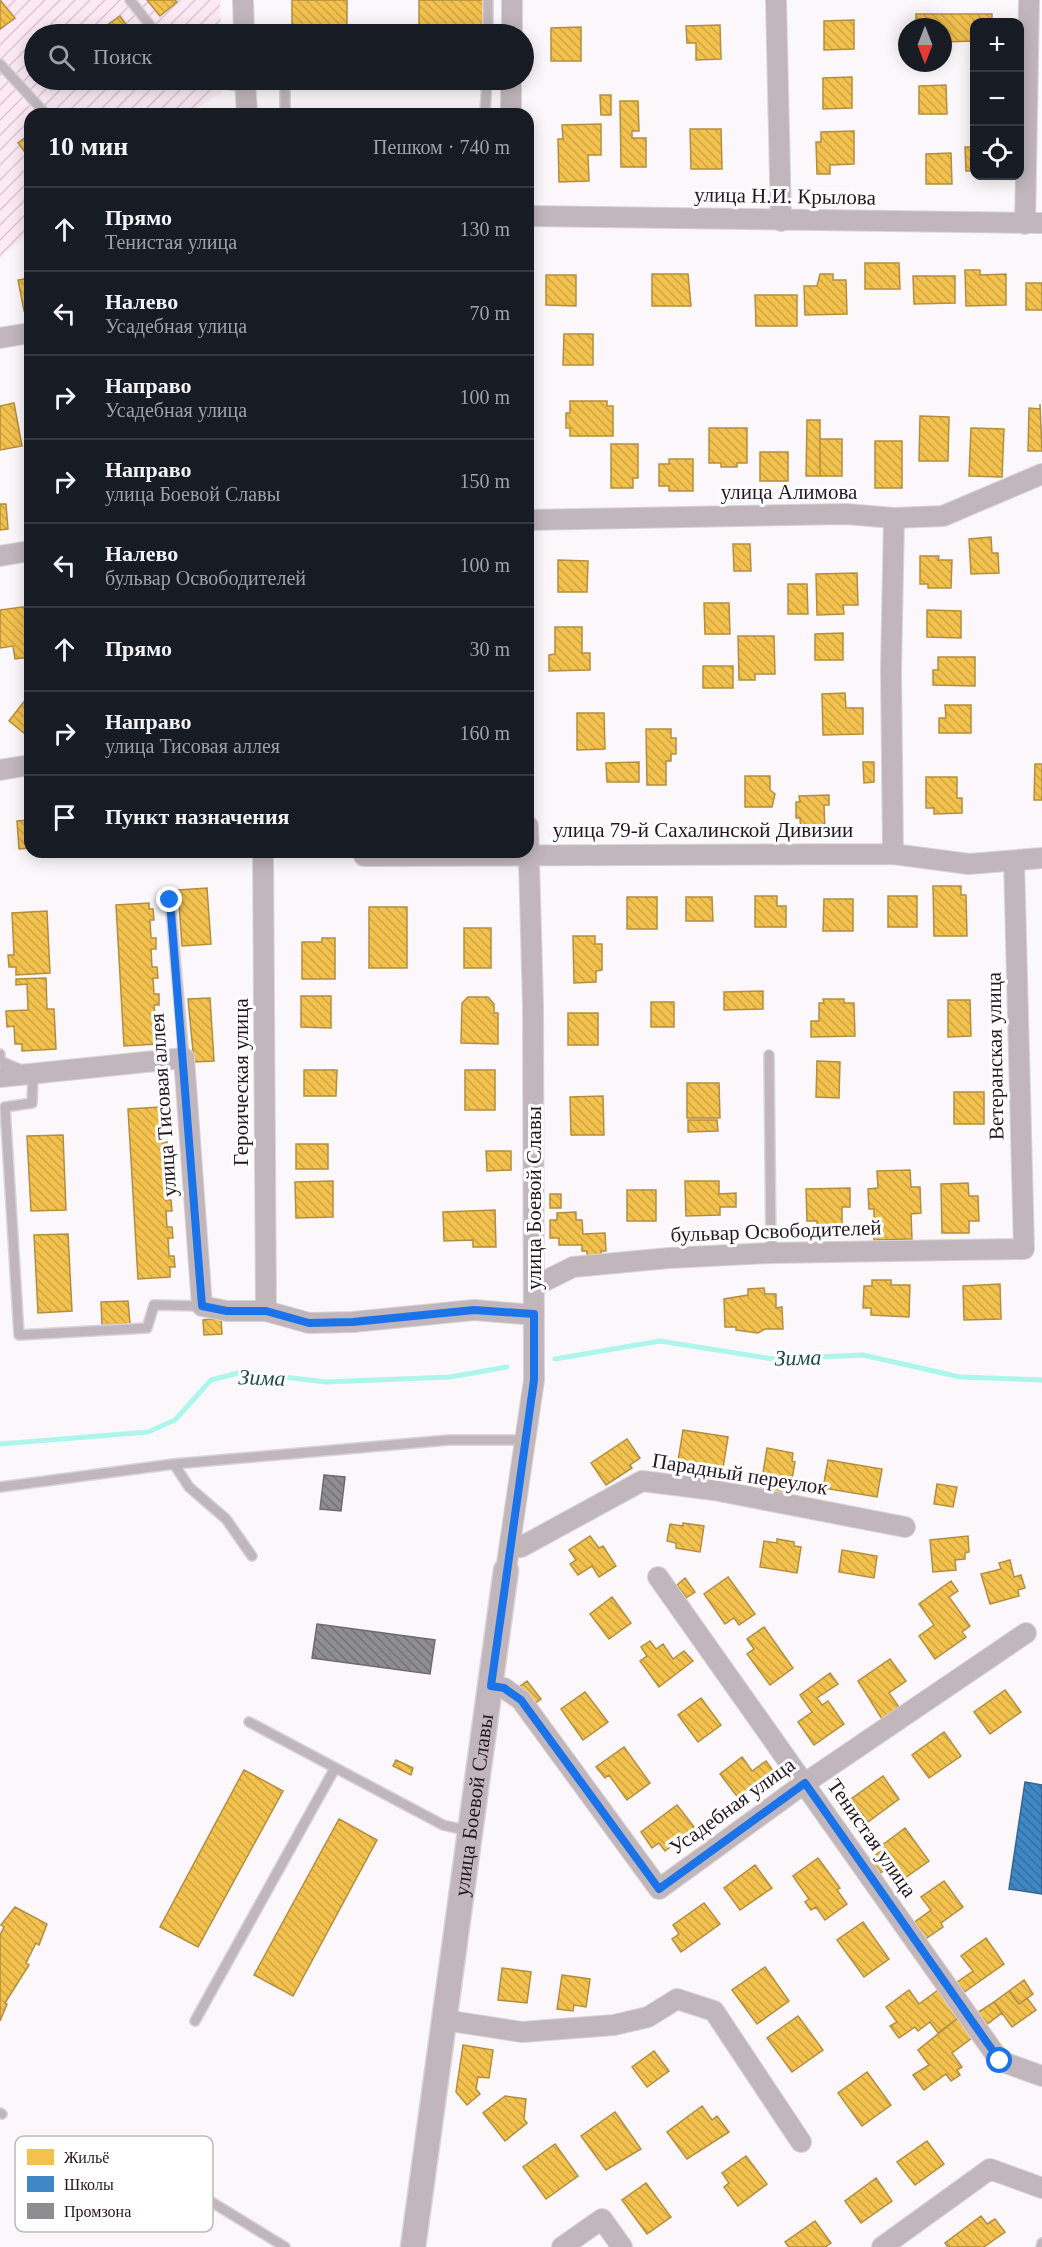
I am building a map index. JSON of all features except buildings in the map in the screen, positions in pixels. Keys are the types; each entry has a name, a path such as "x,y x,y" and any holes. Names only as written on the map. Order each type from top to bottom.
{"street":[{"path":"243,0 244,24"},
{"path":"512,0 512,24"},
{"path":"776,0 781,221"},
{"path":"1029,0 1034,223"},
{"path":"511,90 511,108"},
{"name":"улица Н.И. Крылова","path":"534,216 1034,223"},
{"path":"0,338 24,334"},
{"name":"улица Алимова","path":"534,520 846,514 894,518 943,516 1042,474"},
{"path":"893,854 891,669 894,518"},
{"path":"0,556 24,552"},
{"path":"0,770 24,766"},
{"name":"улица 79-й Сахалинской Дивизии","path":"534,854 893,854 969,864 1042,858"},
{"name":"Героическая улица","path":"263,858 266,1311"},
{"name":"улица Боевой Славы","path":"413,2247 469,1831 534,1380 530,858"},
{"name":"Ветеранская улица","path":"1014,861 1024,1249"},
{"path":"0,1077 184,1058"},
{"name":"улица Тисовая аллея","path":"184,1058 202,1306"},
{"name":"бульвар Освободителей","path":"535,1286 573,1268 669,1258 771,1253 1024,1249"},
{"path":"202,1306 227,1311 266,1311 309,1323 353,1322 474,1310 534,1314"},
{"name":"Парадный переулок","path":"508,1559 521,1547 642,1481 714,1490 905,1527"},
{"name":"Тенистая улица","path":"658,1577 1000,2061 1042,2076"},
{"name":"Усадебная улица","path":"491,1686 504,1688 521,1700 659,1889 805,1783 1026,1633"},
{"path":"444,2020 522,2032 614,2025 648,2017 677,1999 714,2011 801,2142"},
{"path":"882,2247 990,2169 1042,2188"},
{"path":"562,2247 602,2219 622,2247"}],"lane":[{"path":"130,0 149,24"},
{"path":"488,0 488,24"},
{"path":"0,64 40,108"},
{"path":"285,90 285,108"},
{"path":"485,108 486,90"},
{"name":"улица Тисовая аллея","path":"170,900 184,1058"},
{"path":"0,1054 0,1061 33,1074 32,1103 3,1108 19,1335 147,1328 154,1305 202,1306"},
{"path":"769,1055 771,1253"},
{"path":"0,1487 174,1464 449,1440 526,1440"},
{"path":"174,1464 189,1486 226,1519 252,1556"},
{"path":"249,1722 443,1825 469,1831"},
{"path":"195,2021 335,1768"},
{"path":"213,2203 285,2247"}],"shaded area":[{"path":"0,0 220,0 221,24 24,24 24,90 222,90 222,92 197,108 24,108 24,237 0,258"}],"waterway":[{"name":"Зима","path":"555,1359 660,1341 773,1359 863,1355 960,1377 1042,1380"},
{"name":"Зима","path":"0,1444 148,1432 175,1420 211,1380 242,1372 326,1382 450,1377 507,1367"}],"route":[{"path":"170,900 202,1306 227,1311 266,1311 309,1323 353,1322 474,1310 534,1314 534,1380 491,1686 504,1688 521,1700 659,1889 805,1783 946,1988 1000,2061"}]}
